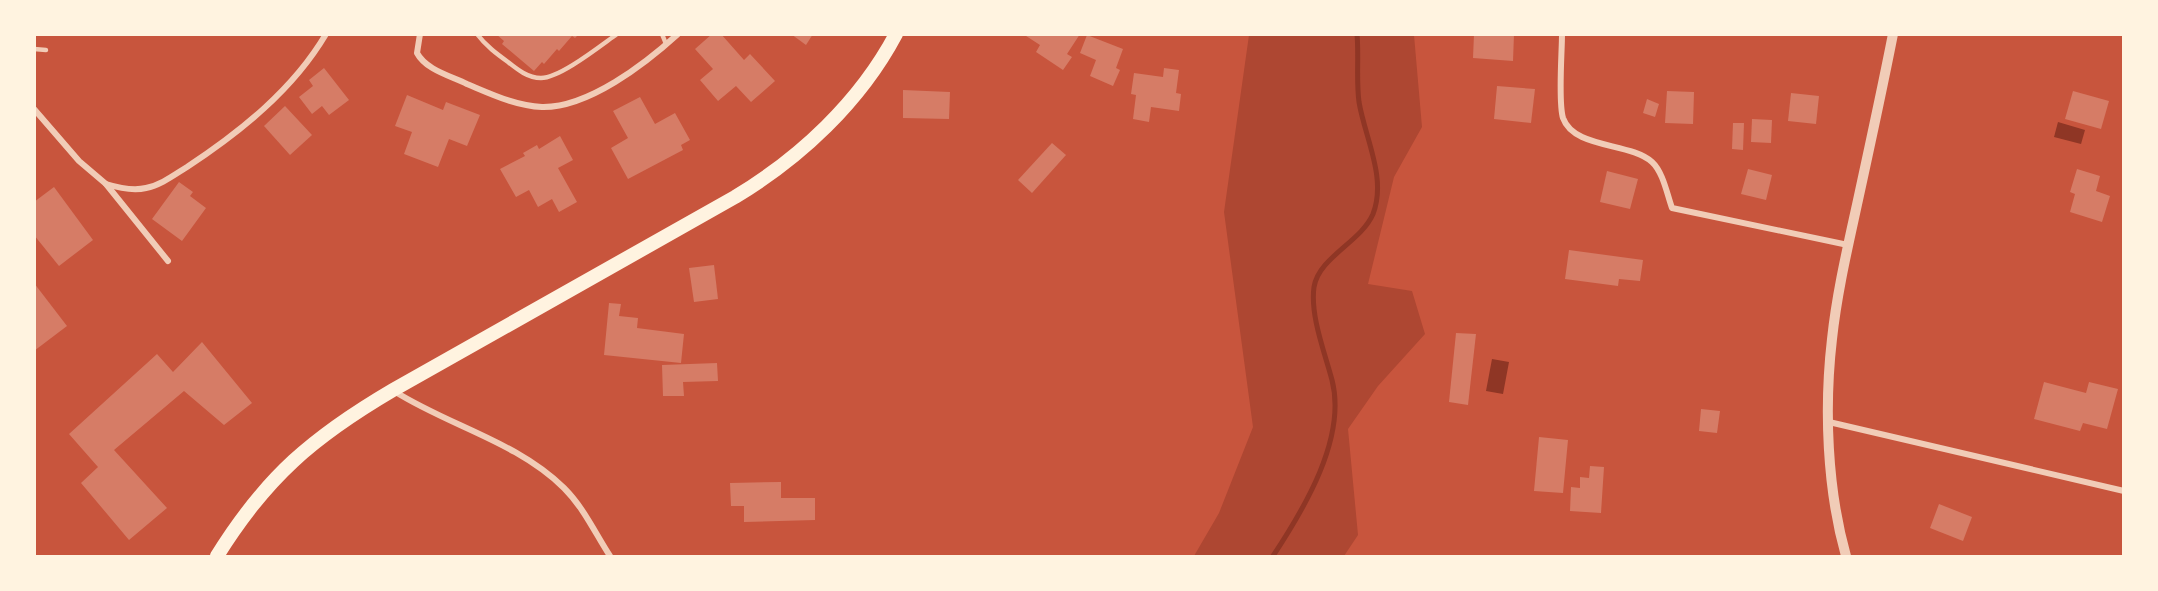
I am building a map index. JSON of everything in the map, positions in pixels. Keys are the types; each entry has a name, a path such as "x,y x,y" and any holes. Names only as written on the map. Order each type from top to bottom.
{"main road":[{"path":"217,556 243,518 285,467 339,424 393,390 766,178 812,141 839,112 870,75 896,34"}],"street":[{"path":"105,184 135,189 154,186 217,147 268,105 302,67 326,34"},
{"path":"420,34 417,53 432,68 504,98 542,107 564,104 602,88 621,77 678,34"},
{"path":"1562,34 1561,109 1565,123 1581,136 1641,155 1651,161 1658,170 1672,208 1848,244"},
{"path":"1846,556 1834,505 1829,422 1832,340 1848,244 1893,34"},
{"path":"34,109 79,162 105,184 168,261"},
{"path":"393,390 428,411 510,450 541,470 564,488 578,503 610,556"},
{"path":"1829,422 2124,490"}],"lane":[{"path":"477,34 516,69 532,77 540,78 562,71 617,34"},
{"path":"662,34 666,44"},
{"path":"34,48 46,50"}],"shaded area":[{"path":"1249,35 1414,35 1422,127 1394,177 1368,284 1412,291 1425,334 1378,386 1348,429 1358,535 1344,556 1194,556 1219,513 1253,427 1224,212"},
{"path":"2058,122 2085,130 2081,144 2054,137"},
{"path":"1492,359 1509,362 1503,394 1486,391"}],"building":[{"path":"496,34 579,34 575,38 572,36 559,51 557,49 544,64 542,62 534,71 502,44 504,41"},
{"path":"712,34 721,34 744,60 750,54 775,81 751,102 736,86 718,101 700,80 713,69 695,49"},
{"path":"791,34 813,34 806,45"},
{"path":"1023,34 1080,34 1067,54 1072,57 1063,70 1036,52 1040,45"},
{"path":"1474,34 1514,34 1513,61 1473,58"},
{"path":"1087,35 1123,49 1116,68 1120,70 1113,86 1090,76 1096,60 1080,53"},
{"path":"324,68 349,100 329,115 322,106 312,114 299,97 313,86 309,80"},
{"path":"1164,68 1179,70 1176,93 1181,94 1179,111 1151,107 1149,122 1133,119 1136,95 1131,94 1134,73 1163,77"},
{"path":"1497,86 1535,89 1531,123 1494,119"},
{"path":"903,90 950,92 949,119 903,118"},
{"path":"1667,91 1694,92 1693,124 1665,123"},
{"path":"2073,91 2109,101 2101,129 2065,119"},
{"path":"1791,93 1819,96 1816,124 1788,121"},
{"path":"407,95 443,110 446,102 480,115 467,146 449,139 438,167 404,154 412,132 395,126"},
{"path":"640,97 655,124 675,113 690,140 681,145 683,150 628,179 611,148 628,138 613,111"},
{"path":"1647,99 1659,104 1655,117 1643,113"},
{"path":"285,106 312,135 290,155 264,126"},
{"path":"1752,119 1772,120 1771,143 1751,142"},
{"path":"1733,123 1744,123 1743,150 1732,149"},
{"path":"560,136 573,160 558,168 577,202 559,212 552,199 538,207 529,190 516,197 500,169 525,156 523,153 537,145 539,149"},
{"path":"1052,143 1066,155 1032,193 1018,180"},
{"path":"1748,169 1772,175 1766,200 1741,194"},
{"path":"2077,169 2100,176 2096,191 2110,196 2102,222 2070,212 2075,194 2070,192"},
{"path":"1607,171 1638,179 1630,209 1600,202"},
{"path":"179,182 193,192 190,196 206,208 182,241 152,219"},
{"path":"54,187 93,240 59,266 34,235 34,202"},
{"path":"1569,250 1643,260 1640,281 1619,279 1618,286 1565,279"},
{"path":"714,265 718,299 694,302 689,268"},
{"path":"34,283 67,326 34,351"},
{"path":"609,303 621,304 619,316 638,318 637,328 684,334 681,363 604,355"},
{"path":"1456,333 1476,334 1468,405 1449,402"},
{"path":"202,342 252,403 224,425 184,391 114,450 167,508 129,540 81,483 98,467 69,434 157,354 173,372"},
{"path":"717,363 718,381 683,382 684,396 663,396 662,365"},
{"path":"2044,382 2086,393 2089,382 2118,389 2107,429 2083,423 2080,431 2034,419"},
{"path":"1701,409 1720,411 1717,433 1699,431"},
{"path":"1539,437 1568,440 1563,493 1534,491"},
{"path":"1590,466 1604,467 1601,513 1570,511 1571,487 1580,488 1580,477 1589,478"},
{"path":"781,482 781,498 815,498 815,520 744,522 744,506 731,506 730,483"},
{"path":"1939,504 1972,517 1963,541 1930,528"}],"waterway":[{"path":"1273,556 1297,517 1320,472 1333,425 1335,402 1332,380 1314,310 1313,298 1317,276 1367,224 1377,200 1378,186 1374,158 1359,102 1357,34"}]}
